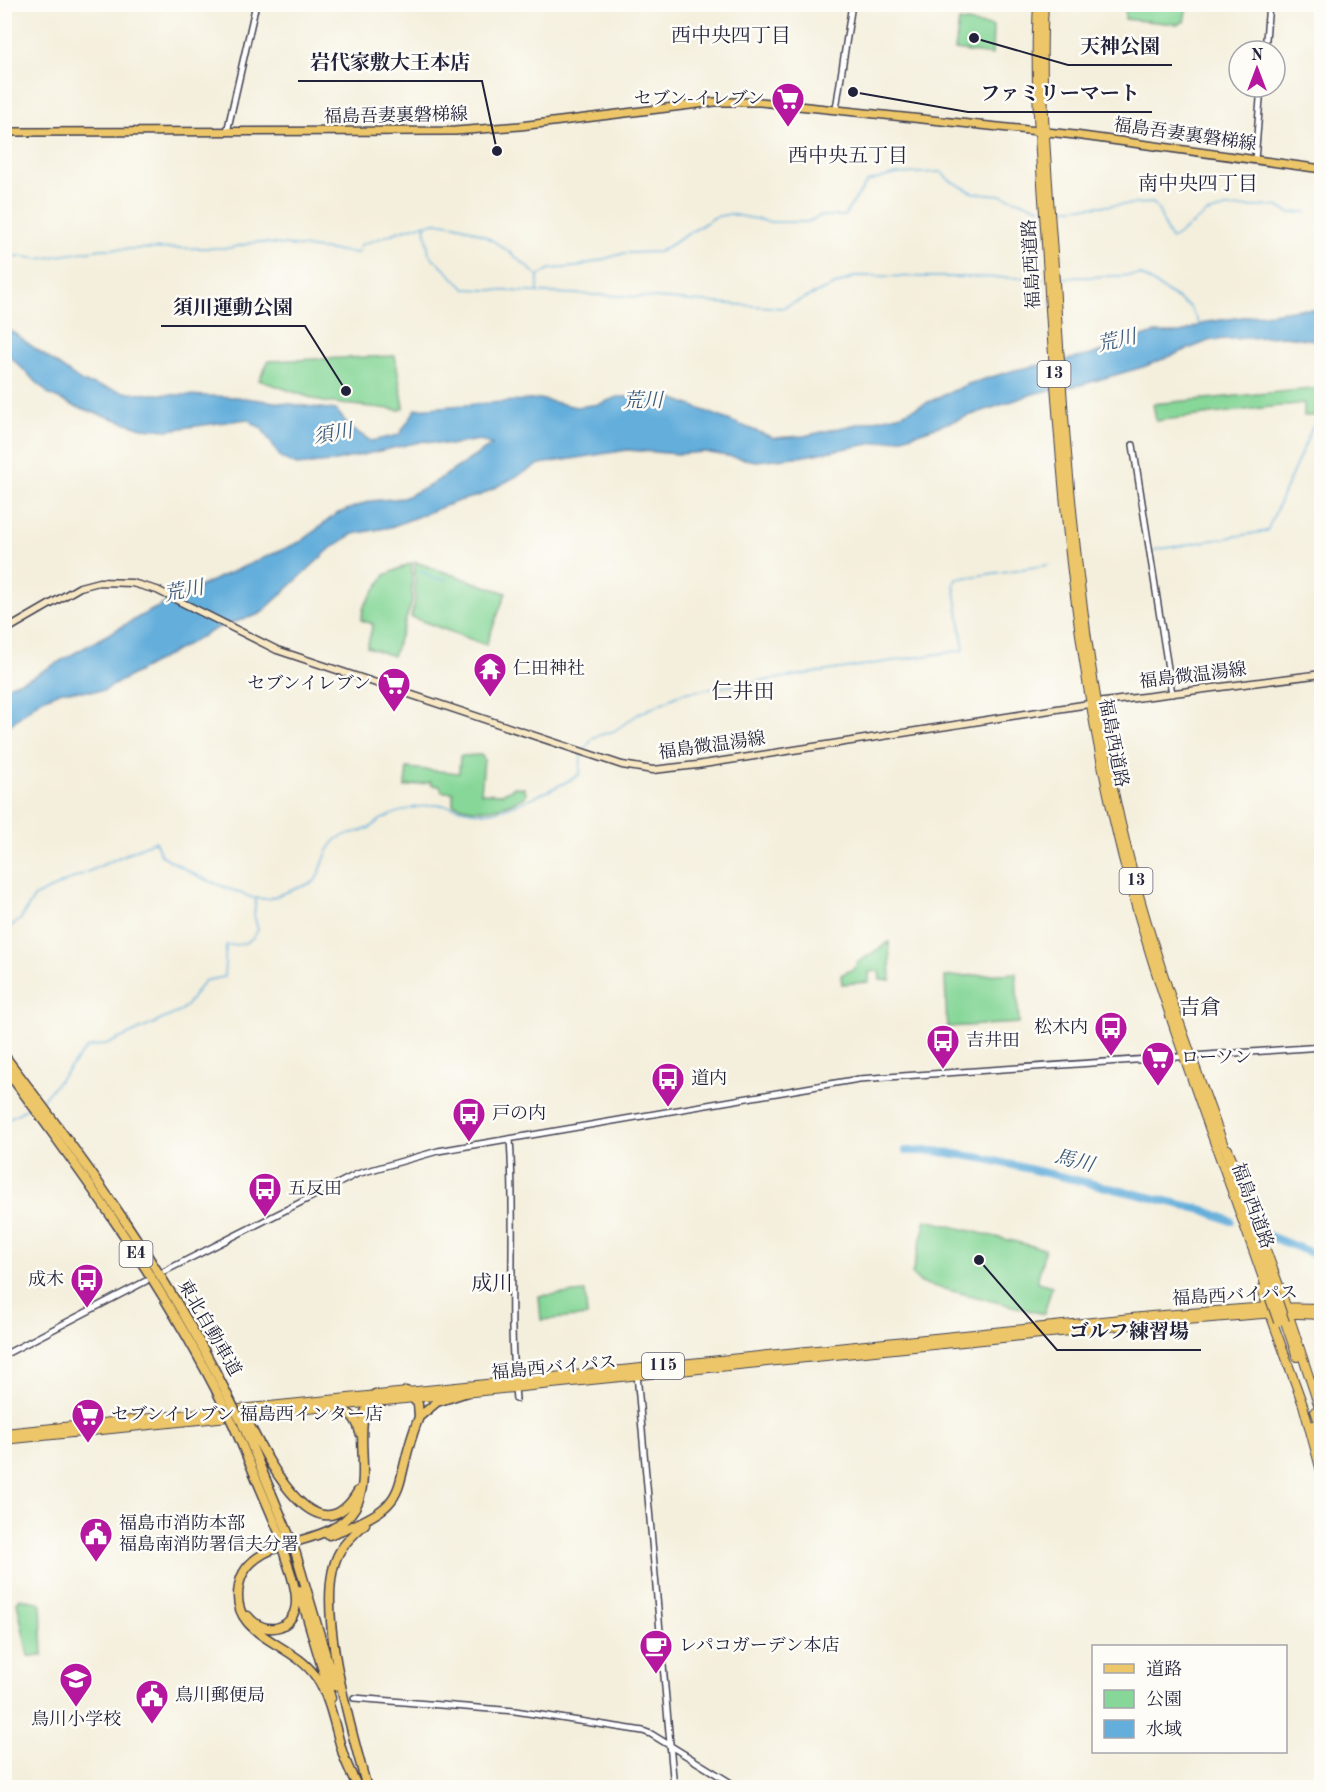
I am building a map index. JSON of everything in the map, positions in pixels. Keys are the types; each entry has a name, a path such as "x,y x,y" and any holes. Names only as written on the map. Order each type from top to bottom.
{"highway":[{"name":"福島西道路","path":"1038,4 1042,131 1067,500 1092,703 1130,885 1182,1057 1196,1095 1217,1139"},
{"name":"福島西道路","path":"1042,131 1044,4"},
{"name":"福島西道路","path":"1092,703 1136,884 1161,969 1192,1056 1217,1139 1322,1431"},
{"name":"東北自動車道","path":"4,1055 26,1090 113,1204 193,1330 231,1404 283,1537 367,1788"},
{"name":"東北自動車道","path":"4,1067 26,1090"},
{"name":"東北自動車道","path":"38,1106 149,1274 231,1404"},
{"path":"1217,1139 1232,1156 1288,1310 1322,1416"},
{"path":"1217,1139 1218,1167 1303,1405 1322,1475"},
{"name":"福島西バイパス","path":"4,1433 406,1391 637,1373 1268,1310 1322,1308"},
{"name":"福島西バイパス","path":"1288,1310 1322,1315"},
{"name":"福島西道路","path":"1282,1322 1322,1456"},
{"name":"福島西バイパス","path":"4,1440 471,1391 514,1384"},
{"path":"367,1788 339,1677 331,1616 335,1561 346,1544 372,1518 390,1505 398,1492 419,1417 415,1397 406,1391"},
{"path":"419,1417 437,1402 471,1391"},
{"path":"359,1788 344,1757 326,1698 315,1676 291,1652 253,1630 241,1614 238,1594 245,1570 261,1555 330,1529 344,1521 357,1504 361,1486 362,1442 368,1402 375,1394"},
{"path":"231,1404 240,1423 286,1488 306,1509 323,1514 336,1512 350,1503 361,1486"},
{"path":"322,1406 344,1410 354,1415 362,1442"},
{"name":"東北自動車道","path":"240,1423 265,1495 283,1537"},
{"path":"290,1557 297,1598 296,1606 292,1616 283,1626 266,1629 252,1620 243,1602 245,1580 255,1566 270,1556 372,1518"},
{"name":"東北自動車道","path":"290,1557 359,1788"}],"main road":[{"name":"福島吾妻裏磐梯線","path":"4,132 466,130 736,102 836,109 1042,131 1322,169"},
{"name":"福島微温湯線","path":"4,631 80,587 99,582 140,585 157,591 276,650 624,766 664,770 1092,703 1322,674"}],"street":[{"path":"227,132 256,4"},
{"path":"836,109 852,4"},
{"path":"1265,39 1269,4"},
{"path":"1255,160 1260,99"},
{"path":"1133,445 1172,694"},
{"path":"165,1270 357,1174 414,1156 859,1079 1322,1047"},
{"path":"510,1139 516,1399"},
{"path":"4,1355 146,1281"},
{"path":"637,1373 674,1788"},
{"path":"354,1698 544,1715 643,1731 739,1788"}],"green space":[{"path":"1126,4 1187,5 1184,22 1177,24 1125,19"},
{"path":"959,21 993,26 992,55 955,50"},
{"path":"395,356 404,407 400,410 323,402 259,380 269,361"},
{"path":"1321,388 1321,416 1304,416 1304,403 1156,421 1153,404"},
{"path":"415,562 506,593 486,645 411,617 415,602"},
{"path":"412,563 412,602 393,656 367,647 373,624 361,620 364,606 385,575"},
{"path":"481,755 484,759 481,793 502,794 515,787 524,788 525,797 498,808 481,810 453,804 453,792 442,792 440,786 431,785 431,782 405,787 407,768 459,773 460,756"},
{"path":"889,942 891,980 880,980 879,971 869,972 869,982 842,984 841,975 855,968 857,963"},
{"path":"1016,973 1019,1023 947,1027 945,977"},
{"path":"926,1220 1045,1249 1037,1282 1052,1286 1044,1314 921,1283 912,1274"},
{"path":"585,1292 587,1316 541,1320 539,1296"},
{"path":"20,1598 41,1603 43,1656 28,1656 17,1602"}],"water":[{"path":"1300,309 1321,310 1322,341 1284,336 1211,340 1143,367 1080,385 1036,393 903,438 804,456 756,461 704,452 679,454 627,450 540,464 481,495 455,502 391,527 353,534 331,548 260,614 217,628 103,691 62,691 40,700 5,729 5,687 32,677 146,613 302,541 336,514 370,501 403,498 429,486 492,445 479,440 449,445 424,441 331,462 297,465 281,458 262,429 247,419 168,430 142,428 74,406 50,395 5,352 4,326 82,382 129,393 236,397 336,410 352,429 371,441 399,435 416,409 540,399 576,407 600,404 617,397 667,396 774,438 804,436 902,414 968,384 1015,370 1091,355 1154,333 1181,333 1207,322"}],"waterway":[{"path":"538,276 550,269 576,267 625,253 659,252 715,217 730,214 771,222 807,222 820,216 844,216 867,182 896,174 941,172 949,180 974,193 1001,195 1040,208"},
{"path":"1053,209 1153,203 1172,239 1207,213 1226,208 1277,206 1289,213 1306,212"},
{"path":"4,259 18,256 39,259 102,249 230,248 256,242 358,253 360,245 408,229 437,223 451,224 479,233 504,248 538,276 538,293"},
{"path":"425,226 429,254 465,289 642,297 782,308 856,276 1044,278"},
{"path":"1058,278 1141,275 1190,307 1200,325"},
{"path":"1154,550 1267,531 1317,417 1322,416"},
{"path":"584,750 594,737 614,731 637,715 683,693 964,650 954,584 956,579 1048,565"},
{"path":"420,570 434,579 447,579"},
{"path":"4,931 20,920 35,896 155,841 161,855 199,877 253,898 268,899 314,882 329,849 341,837 367,829 380,820 397,813 423,806 440,805 474,812 509,807 580,774 581,754"},
{"path":"42,1100 87,1048 110,1043 179,1012 187,1005 204,981 224,977 226,945 244,943 258,930 254,915 256,899"},
{"path":"4,1121 30,1107"},
{"name":"馬川","path":"906,1151 934,1151 982,1158 1204,1210 1231,1221"},
{"name":"馬川","path":"1264,1234 1322,1257"}],"place":[{"name":"天神公園","path":"974,38"},
{"name":"ファミリーマート","path":"853,92"},
{"name":"セブン-イレブン","path":"788,128"},
{"name":"岩代家敷大王本店","path":"497,151"},
{"name":"須川運動公園","path":"346,391"},
{"name":"仁田神社","path":"490,698"},
{"name":"セブンイレブン","path":"394,713"},
{"name":"松木内","path":"1111,1057"},
{"name":"吉井田","path":"943,1070"},
{"name":"ローソン","path":"1158,1087"},
{"name":"道内","path":"668,1108"},
{"name":"戸の内","path":"469,1143"},
{"name":"五反田","path":"265,1218"},
{"name":"ゴルフ練習場","path":"979,1260"},
{"name":"成木","path":"87,1309"},
{"name":"セブンイレブン 福島西インター店","path":"88,1444"},
{"name":"福島市消防本部 福島南消防署信夫分署","path":"96,1563"},
{"name":"レパコガーデン本店","path":"656,1675"},
{"name":"鳥川小学校","path":"76,1708"},
{"name":"鳥川郵便局","path":"152,1725"}],"district":[{"name":"西中央四丁目","path":"731,37"},
{"name":"西中央五丁目","path":"848,157"},
{"name":"南中央四丁目","path":"1198,185"},
{"name":"仁井田","path":"743,692"},
{"name":"吉倉","path":"1200,1008"},
{"name":"成川","path":"492,1284"}],"water label":[{"name":"荒川","path":"1117,342"},
{"name":"荒川","path":"643,402"},
{"name":"須川","path":"333,435"},
{"name":"荒川","path":"184,592"}]}
